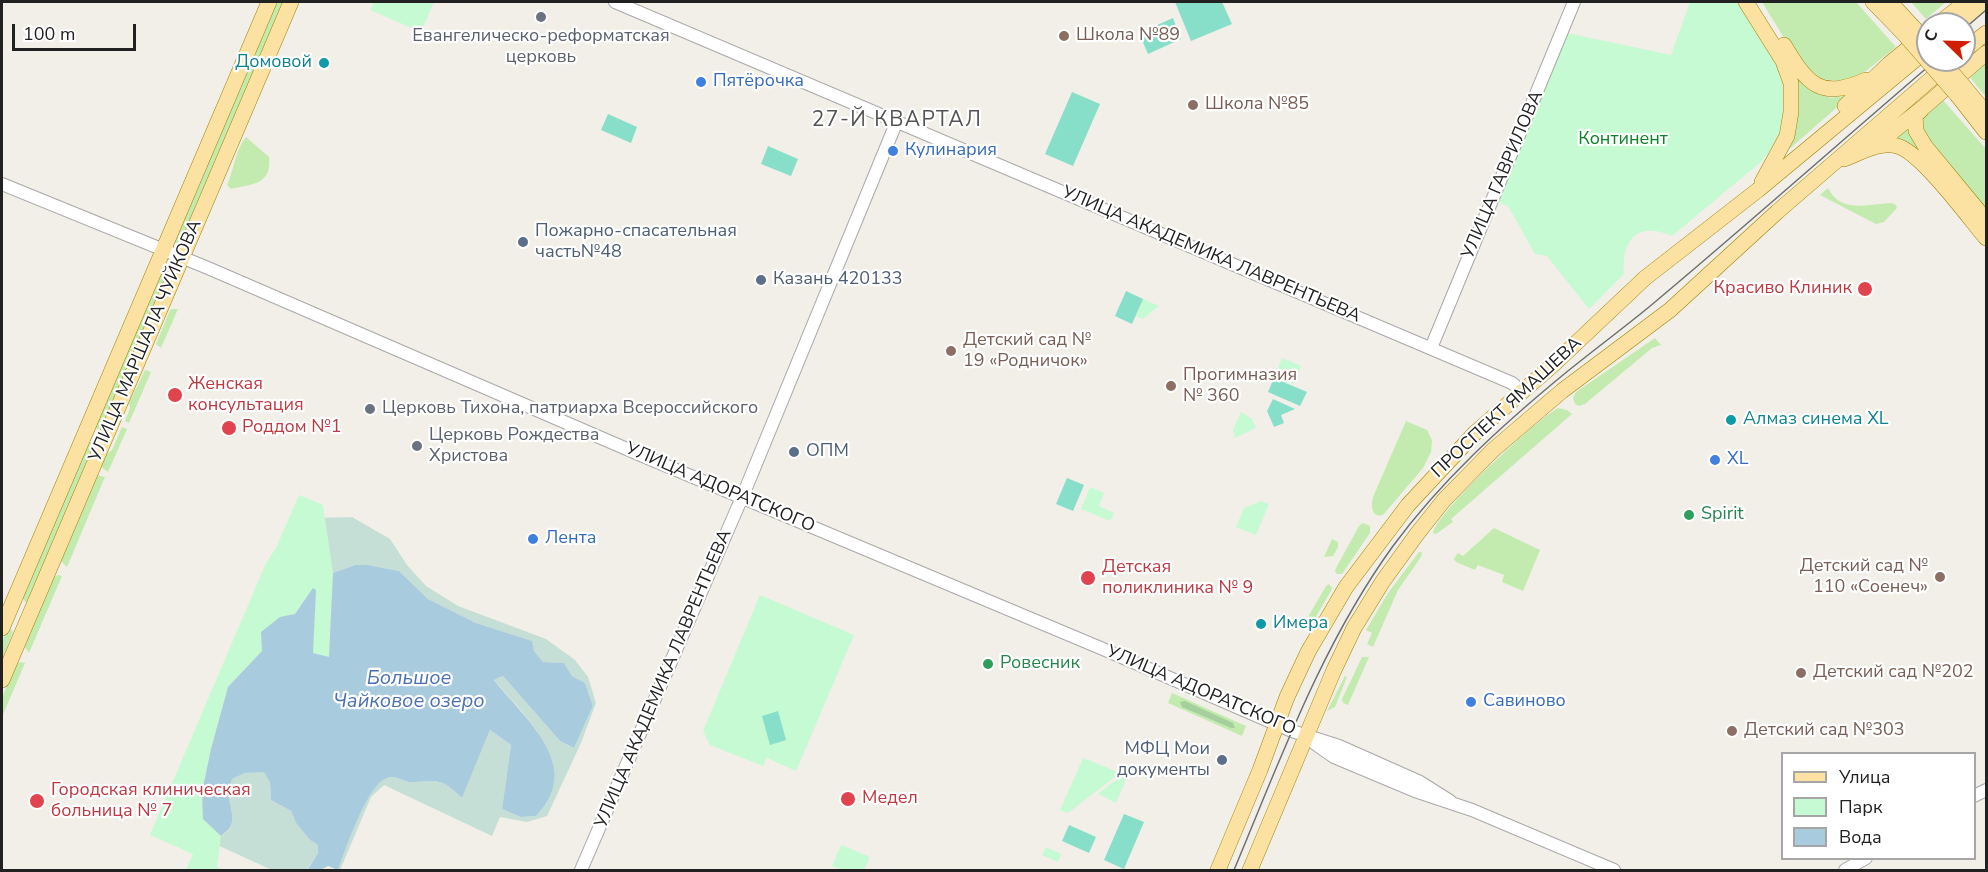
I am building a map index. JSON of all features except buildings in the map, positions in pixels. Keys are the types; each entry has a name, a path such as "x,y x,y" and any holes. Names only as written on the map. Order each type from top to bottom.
{"main road":[{"name":"УЛИЦА МАРШАЛА ЧУЙКОВА","path":"2,628 269,2"},
{"name":"УЛИЦА МАРШАЛА ЧУЙКОВА","path":"2,680 291,2"},
{"path":"1746,2 1783,61 1791,82 1791,112 1787,136 1758,190"},
{"path":"1757,2 1793,60 1814,85 1831,90 1846,89 1877,75"},
{"path":"1953,12 1966,2"},
{"path":"1972,12 1984,2"},
{"path":"1803,153 1916,32 1879,4"},
{"path":"1871,148 1925,106 1986,53"},
{"name":"ПРОСПЕКТ ЯМАШЕВА","path":"1218,870 1260,770 1287,697 1308,652 1346,587 1408,505 1475,434 1645,278 1758,190 1916,56"},
{"name":"ПРОСПЕКТ ЯМАШЕВА","path":"1250,870 1354,628 1410,543 1458,485 1493,450 1562,391 1670,310 1777,212 1939,72"},
{"path":"1946,72 1962,93 1986,113"},
{"path":"1949,72 1986,132"},
{"path":"1925,106 1915,116 1916,131 1925,146 1986,220"},
{"path":"1833,163 1871,148 1884,145 1898,146 1920,161 1986,238"},
{"path":"85,433 104,440"},
{"path":"13,600 32,609"}],"street":[{"name":"УЛИЦА АКАДЕМИКА ЛАВРЕНТЬЕВА","path":"615,2 1431,348 1512,383 1522,392"},
{"name":"УЛИЦА ГАВРИЛОВА","path":"1431,348 1574,2"},
{"name":"УЛИЦА АКАДЕМИКА ЛАВРЕНТЬЕВА","path":"581,870 742,498 897,121"},
{"name":"УЛИЦА АДОРАТСКОГО","path":"2,184 182,257 742,498 1112,653 1306,737 1334,757 1415,791 1450,801 1614,870"},
{"path":"1845,870 1862,860"}],"green space":[{"path":"275,2 283,2 181,242 176,243 174,242"},
{"path":"374,2 434,2 421,32 370,10"},
{"path":"1175,2 1222,2 1232,24 1191,41"},
{"name":"Континент","path":"1690,2 1740,2 1774,59 1782,77 1787,108 1780,137 1762,161 1672,236 1650,231 1634,236 1625,251 1624,274 1589,309 1547,256 1535,254 1508,206 1496,201 1567,33 1671,55"},
{"path":"1762,2 1856,2 1896,47 1866,71 1846,81 1816,79 1792,51"},
{"path":"1911,2 1946,2 1934,12 1920,12"},
{"path":"1173,18 1181,39 1148,54 1139,33"},
{"path":"1986,61 1986,97 1969,76"},
{"path":"1794,68 1812,88 1830,98 1851,95 1778,159 1796,118"},
{"path":"1072,92 1100,104 1073,166 1045,154"},
{"path":"1942,99 1986,149 1986,215 1921,133 1922,117"},
{"path":"608,114 637,127 631,143 601,130"},
{"path":"1908,128 1914,143 1923,155 1889,138"},
{"path":"246,137 269,157 267,173 259,182 231,189 227,185 239,148"},
{"path":"768,146 798,159 791,176 761,164"},
{"path":"1828,188 1840,201 1848,204 1865,206 1892,203 1897,208 1884,222 1876,224 1820,195"},
{"path":"162,270 167,275 102,428 97,429 95,427"},
{"path":"1126,291 1143,299 1132,324 1115,316"},
{"path":"1143,299 1159,306 1143,319 1136,316"},
{"path":"178,309 161,348 156,344 170,310"},
{"path":"1655,338 1661,345 1652,348 1585,404 1579,406 1575,404 1573,398 1576,392"},
{"path":"1282,358 1301,366 1294,384 1275,376"},
{"path":"145,370 151,372 129,423 125,421 130,408 129,403"},
{"path":"1274,378 1307,392 1300,406 1268,392"},
{"path":"1273,399 1295,409 1281,415 1284,423 1274,427 1267,411"},
{"path":"1558,408 1572,414 1451,519 1453,522 1436,534 1433,533 1438,522 1489,467 1530,429"},
{"path":"1241,412 1252,419 1256,428 1235,438 1233,430"},
{"path":"1406,421 1427,430 1432,440 1431,452 1423,468 1383,515 1376,515 1372,507 1373,497"},
{"path":"122,427 127,429 108,472 100,466 103,457 112,450"},
{"path":"89,442 95,443 29,602 25,602 23,598"},
{"path":"97,475 105,477 67,567 61,561"},
{"path":"1067,478 1084,485 1073,511 1056,504"},
{"path":"1090,487 1104,493 1099,506 1114,513 1110,521 1081,509"},
{"path":"299,495 323,505 333,573 329,657 313,653 316,590 305,599 295,614 280,617 262,651 228,687 202,792 203,819 221,836 217,867 225,870 186,870 193,854 150,835 266,563 276,548"},
{"path":"1261,501 1269,504 1256,535 1236,527 1244,508"},
{"path":"1363,523 1370,526 1370,533 1342,574 1337,574 1335,571 1337,566 1359,526"},
{"path":"1494,528 1540,550 1523,591 1502,582 1504,575 1478,565 1475,570 1454,559 1458,553 1463,556"},
{"path":"1332,539 1338,542 1338,547 1333,556 1324,557"},
{"path":"1419,552 1422,552 1421,557 1398,590 1373,647 1367,644 1372,633 1366,630 1388,593"},
{"path":"62,576 29,653 24,646 54,577"},
{"path":"1329,584 1331,591 1314,620 1308,617 1326,586"},
{"path":"760,595 854,635 796,771 767,758 763,766 710,745 703,731"},
{"path":"7,629 13,632 2,660 2,642"},
{"path":"1362,657 1369,657 1348,705 1343,703 1342,699"},
{"path":"25,663 2,717 2,698 16,664"},
{"path":"1345,676 1347,677 1335,707 1327,711"},
{"path":"1172,693 1246,726 1242,736 1168,703"},
{"path":"1185,701 1233,723 1235,728 1182,707 1180,702"},
{"path":"778,711 786,740 770,745 762,716"},
{"path":"1083,758 1120,773 1068,813 1060,810"},
{"path":"1131,768 1116,803 1098,794"},
{"path":"1124,814 1144,822 1124,869 1104,860"},
{"path":"1069,825 1096,837 1089,853 1062,841"},
{"path":"841,845 870,857 864,870 843,870 832,866"},
{"path":"1046,847 1061,854 1058,862 1042,855"}],"shaded area":[{"path":"352,517 390,539 407,565 426,586 458,606 546,639 575,660 588,677 596,703 581,743 547,816 527,822 500,817 492,836 384,785 371,797 340,870 338,870 365,804 379,783 390,777 409,782 440,782 462,798 490,730 511,745 502,809 521,817 536,816 549,798 554,780 552,762 545,744 534,727 494,680 503,676 560,741 574,748 593,706 585,683 572,676 564,663 543,662 534,651 531,641 476,623 428,599 399,571 355,565 333,573 329,657 313,653 316,590 313,588 295,614 280,617 261,632 262,651 228,687 202,792 203,819 222,836 231,826 233,817 229,795 232,779 245,773 265,771 270,782 271,800 291,811 296,823 310,840 318,845 318,853 308,868 311,870 272,870 215,844 201,834 197,813 197,781 219,698 235,653 301,528 312,518"}],"water":[{"name":"Большое Чайковое озеро","path":"355,565 399,571 428,599 476,623 532,641 534,651 543,662 564,663 572,676 585,683 593,706 574,748 560,741 503,676 494,680 534,727 552,761 554,779 550,797 536,816 521,817 502,809 511,745 490,730 462,798 440,782 409,782 391,777 379,783 365,804 338,870 328,866 318,870 308,869 318,853 318,845 310,840 296,823 291,811 271,800 270,782 264,772 245,773 232,779 229,795 232,822 221,836 203,819 202,792 228,687 262,651 261,632 280,617 295,614 313,588 316,590 313,653 329,657 333,573"}],"tram line":[{"path":"1976,19 1986,10"},
{"path":"1234,870 1304,704 1345,622 1393,546 1431,499 1517,414 1638,316 1922,72"}],"place":[{"name":"Евангелическо-реформатская церковь","path":"541,17"},
{"name":"Школа №89","path":"1064,36"},
{"name":"Домовой","path":"324,63"},
{"name":"Пятёрочка","path":"701,82"},
{"name":"Школа №85","path":"1193,105"},
{"name":"Кулинария","path":"893,151"},
{"name":"Пожарно-спасательная часть№48","path":"523,242"},
{"name":"Казань 420133","path":"761,280"},
{"name":"Красиво Клиник","path":"1865,289"},
{"name":"Детский сад № 19 «Родничок»","path":"951,351"},
{"name":"Прогимназия № 360","path":"1171,386"},
{"name":"Женская консультация","path":"175,395"},
{"name":"Церковь Тихона, патриарха Всероссийского","path":"370,409"},
{"name":"Алмаз синема XL","path":"1731,420"},
{"name":"Роддом №1","path":"229,428"},
{"name":"Церковь Рождества Христова","path":"417,446"},
{"name":"ОПМ","path":"794,452"},
{"name":"XL","path":"1715,460"},
{"name":"Spirit","path":"1689,515"},
{"name":"Лента","path":"533,539"},
{"name":"Детский сад № 110 «Соенеч»","path":"1940,577"},
{"name":"Детская поликлиника № 9","path":"1088,578"},
{"name":"Имера","path":"1261,624"},
{"name":"Ровесник","path":"988,664"},
{"name":"Детский сад №202","path":"1801,673"},
{"name":"Савиново","path":"1471,702"},
{"name":"Детский сад №303","path":"1732,731"},
{"name":"МФЦ Мои документы","path":"1222,760"},
{"name":"Медел","path":"848,799"},
{"name":"Городская клиническая больница № 7","path":"37,801"}],"district":[{"name":"27-Й КВАРТАЛ","path":"897,121"}]}
